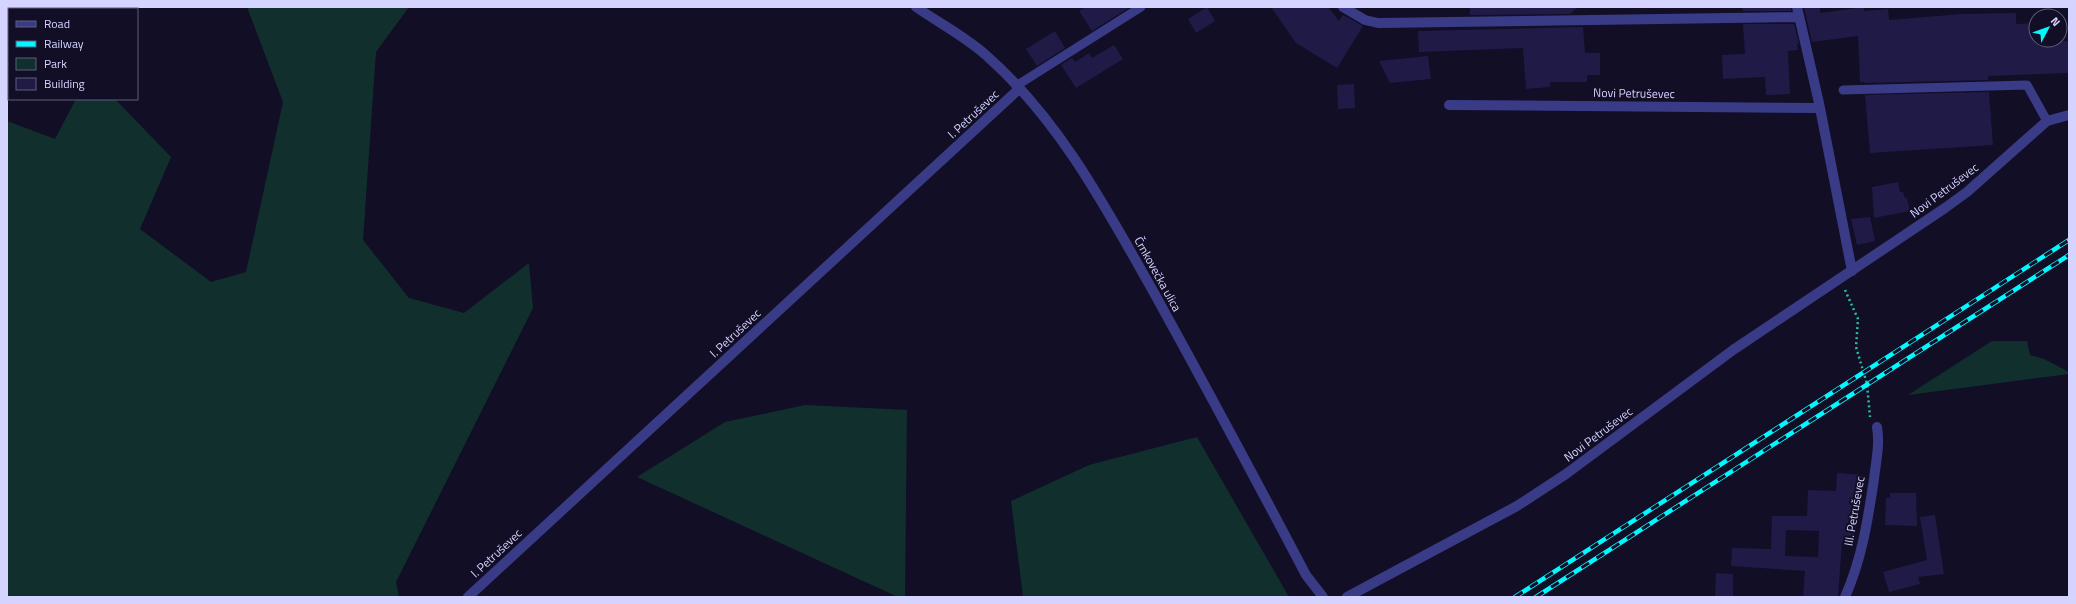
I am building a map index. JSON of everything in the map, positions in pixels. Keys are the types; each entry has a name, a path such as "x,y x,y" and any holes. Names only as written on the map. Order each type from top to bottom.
{"street":[{"name":"Črnkovečka ulica","path":"916,7 988,56 1061,137 1114,222 1193,363 1306,575 1323,597"},
{"path":"1343,7 1365,20 1378,23 1798,12 1820,108 1852,271"},
{"name":"I. Petruševec","path":"468,597 1017,87"},
{"name":"Novi Petruševec","path":"1449,105 1820,108"},
{"name":"Novi Petruševec","path":"1347,597 1517,506 1566,474 1733,350 1967,192 2047,121 2069,115"},
{"name":"III. Petruševec","path":"1844,597 1851,583 1865,538 1870,513 1879,443 1877,427"}],"lane":[{"path":"1017,87 1141,7"},
{"path":"1843,90 2027,85 2047,121"}],"path":[{"path":"1840,279 1858,319 1856,346 1867,384 1870,418 1877,427"}],"green space":[{"path":"247,7 409,7 376,52 363,240 409,298 464,313 529,263 533,308 396,582 399,597 7,597 7,121 55,139 75,100 116,100 171,157 140,229 211,282 246,272 283,102"},
{"path":"1992,341 2027,341 2030,355 2044,359 2069,372 2069,374 1908,395"},
{"path":"805,405 907,410 905,597 898,597 637,477 725,422"},
{"path":"1197,437 1289,597 1023,597 1011,501 1089,465"}],"building":[{"path":"1086,7 1130,7 1092,31 1079,11"},
{"path":"1207,7 1215,21 1196,33 1188,19"},
{"path":"1271,7 1328,7 1339,21 1343,15 1363,26 1337,68 1296,43"},
{"path":"1470,7 1578,7 1570,14 1470,15"},
{"path":"1742,7 1791,7 1791,11 1743,11"},
{"path":"1804,7 1820,7 1820,13 1864,7 1864,11 1888,9 1889,20 1961,14 2016,13 2016,24 2028,23 2028,48 2068,48 2069,41 2069,73 1988,76 1988,80 1864,83 1860,82 1858,36 1812,42"},
{"path":"1743,24 1794,24 1799,44 1797,44 1798,50 1788,51 1790,94 1766,95 1765,77 1723,79 1722,55 1745,54"},
{"path":"1583,27 1585,53 1600,53 1600,75 1587,75 1587,82 1550,82 1550,87 1526,89 1523,48 1419,52 1418,31"},
{"path":"1055,31 1065,48 1037,66 1026,49"},
{"path":"1114,45 1123,59 1076,88 1061,65 1072,58 1075,62 1089,53 1092,58"},
{"path":"1428,56 1431,79 1390,83 1379,61"},
{"path":"1354,84 1355,108 1338,109 1337,85"},
{"path":"1989,92 1993,145 1870,153 1865,95"},
{"path":"1898,182 1900,192 1903,192 1905,198 1907,198 1910,211 1874,218 1872,187"},
{"path":"1870,217 1875,241 1857,245 1851,219"},
{"path":"1837,473 1863,475 1861,502 1857,501 1855,543 1842,542 1838,597 1803,597 1805,571 1731,566 1732,548 1771,549 1772,516 1807,516 1808,490 1836,491","holes":["1786,530 1819,531 1818,557 1785,556"]},
{"path":"1890,493 1916,493 1917,526 1885,525 1886,498 1890,498"},
{"path":"1935,515 1944,574 1918,577 1920,584 1889,592 1883,572 1927,560 1920,517"},
{"path":"1716,573 1733,574 1733,597 1715,597"}],"railway":[{"path":"1515,597 2069,240"},
{"path":"1536,597 2069,255"}]}
